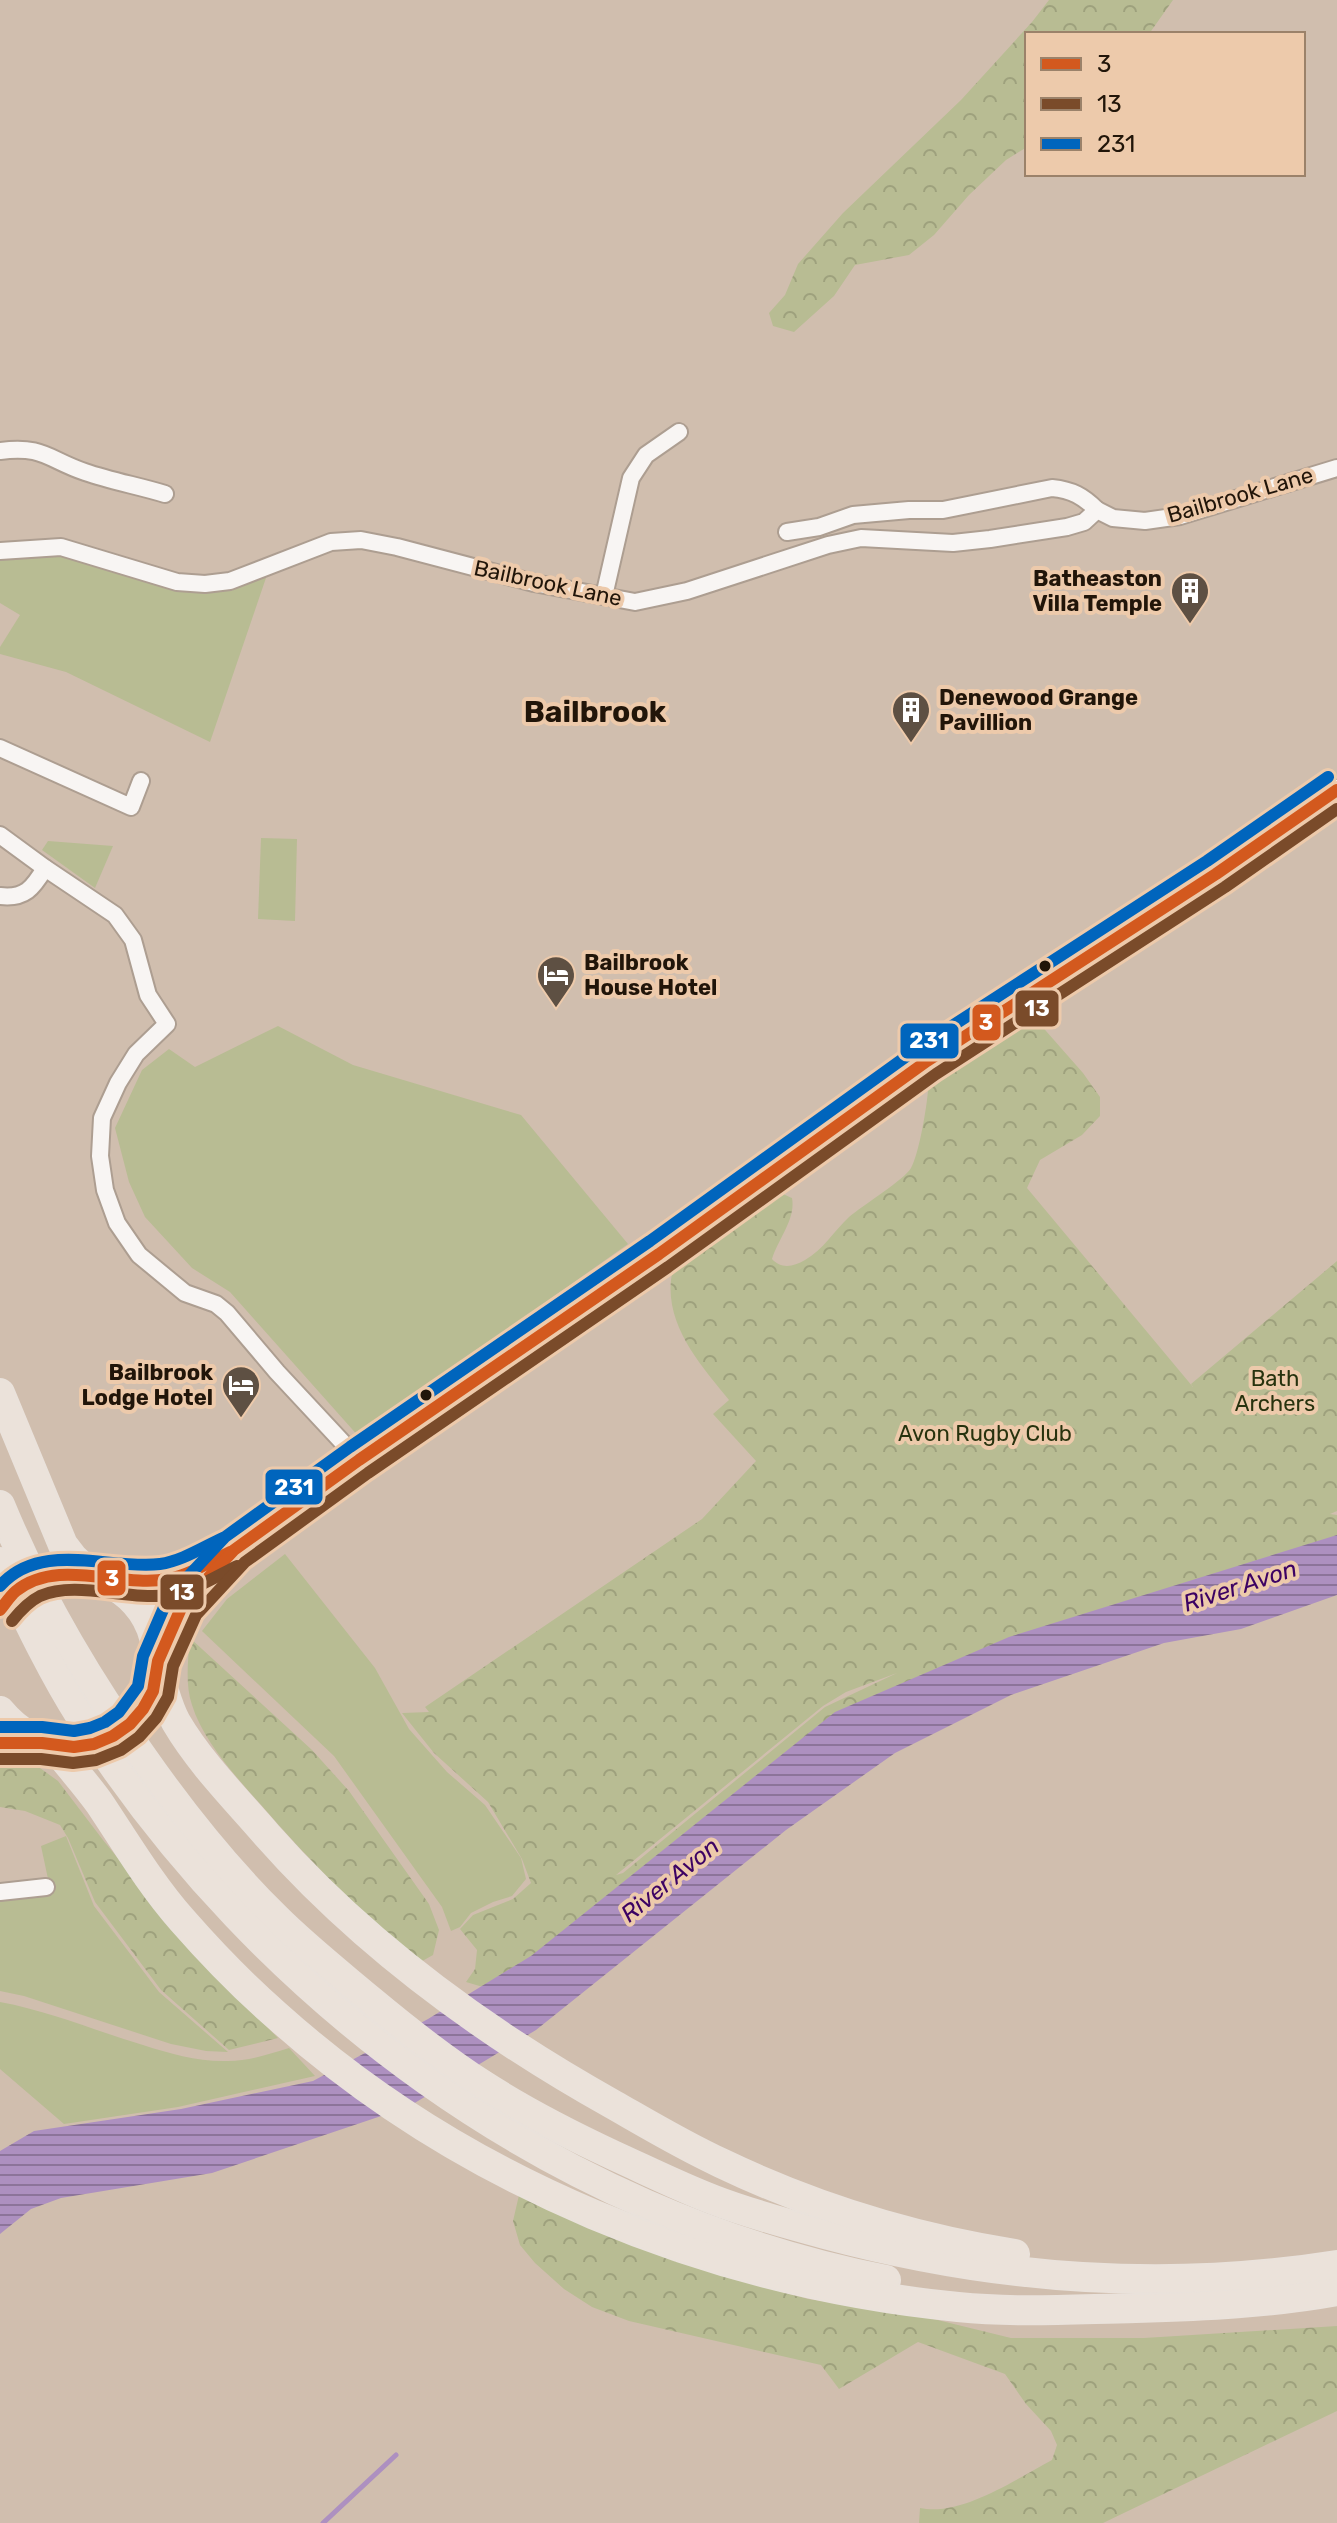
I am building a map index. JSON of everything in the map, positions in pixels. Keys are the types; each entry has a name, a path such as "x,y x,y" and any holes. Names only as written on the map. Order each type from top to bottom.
{"highway":[{"path":"0,1393 63,1545 87,1576"},
{"path":"0,1505 53,1618 106,1707 220,1860 277,1919 326,1963 483,2086 567,2133 716,2201 883,2250 968,2265 1062,2276 1150,2279 1237,2277 1337,2265"},
{"path":"0,1562 31,1627 80,1716 156,1824 238,1918 302,1981 373,2042 492,2123 611,2189 700,2226 783,2254 866,2276 952,2293 1032,2302 1151,2307"},
{"path":"2,1607 18,1591 53,1575 87,1576 128,1595 148,1620 156,1640 158,1666 176,1722 216,1777 294,1866 404,1967 506,2041 689,2148 825,2205 891,2228 978,2248 1078,2263 1193,2269 1337,2257"},
{"path":"0,1743 94,1744 113,1736 130,1724 143,1709 153,1691 158,1666"},
{"path":"0,1711 12,1725 57,1745 180,1919 275,2015 331,2061 426,2130 500,2172 572,2206 689,2250 774,2274 874,2296 959,2307 1046,2310 1151,2307 1337,2291"}],"street":[{"path":"604,596 631,478 646,455 679,432"},
{"path":"0,451 24,448 45,453 82,471 165,494"},
{"name":"Bailbrook Lane","path":"787,532 819,527 853,515 943,510 1052,488 1080,494 1097,510 1113,518 1145,521 1180,516 1337,468"},
{"name":"Bailbrook Lane","path":"0,551 76,549 177,582 205,584 230,581 331,542 361,540 534,583 635,602 653,600 828,545 861,538 953,543 990,539 1067,527 1084,522 1097,510"},
{"path":"0,748 131,807 141,781"},
{"path":"158,1666 182,1606 234,1550 359,1460 659,1254 927,1061 1216,874 1337,790"},
{"path":"0,835 115,915 133,940 148,995 167,1024 136,1054 102,1118 101,1168 117,1223 139,1255 185,1293 216,1304 227,1313 359,1460"},
{"path":"0,896 13,898 33,887 45,868"},
{"path":"87,1576 129,1580 171,1578 234,1550"},
{"path":"0,1892 46,1887"}],"green space":[{"path":"1049,0 1173,0 1150,32 1025,32 1025,148 1006,160 969,195 934,235 909,255 855,265 834,296 794,332 773,326 769,313 785,295 798,264 843,213 961,100"},
{"path":"57,552 169,586 268,572 210,742 66,672 0,654 0,647 20,615 0,603 0,556"},
{"path":"261,838 297,839 295,921 258,919"},
{"path":"48,841 113,846 95,888 42,850"},
{"name":"Avon Rugby Club","path":"1039,1023 1100,1097 1100,1116 1082,1135 1040,1160 1027,1188 1193,1387 1191,1384 1337,1261 1337,1511 1330,1514 1337,1515 1337,1553 1096,1614 503,1993 466,1982 475,1969 477,1950 460,1929 473,1915 513,1899 531,1883 522,1859 488,1802 434,1753 402,1713 429,1712 425,1707 702,1519 756,1461 713,1414 729,1400 688,1345 674,1314 671,1280 680,1254 692,1240 715,1223 756,1198 775,1192 792,1198 793,1206 772,1259 787,1266 811,1256 849,1217 907,1173 920,1141 928,1090 955,1064 1004,1026","holes":["897,1673 825,1707 623,1873 616,1875 823,1706 846,1692"]},
{"path":"278,1026 353,1065 521,1115 628,1244 360,1438 230,1292 192,1268 145,1217 129,1182 115,1128 142,1070 169,1049 195,1067"},
{"path":"285,1554 375,1668 409,1729 447,1772 485,1805 521,1858 526,1879 512,1896 471,1913 460,1927 451,1931 442,1907 334,1756 202,1631 227,1599"},
{"path":"190,1638 312,1750 349,1791 429,1904 439,1930 433,1955 417,1964 299,1847 222,1758 197,1719 190,1697"},
{"path":"0,1760 20,1761 40,1768 58,1781 202,1961 278,2038 229,2050 161,1990 95,1902 60,1825 25,1811 0,1807"},
{"path":"66,1836 94,1906 159,1992 228,2052 171,2044 0,1991 0,1897 51,1893 41,1846"},
{"path":"0,2002 196,2059 244,2060 289,2048 315,2076 178,2107 64,2124 0,2069"},
{"path":"519,2195 553,2212 715,2273 808,2299 909,2313 1011,2338 1144,2338 1337,2326 1337,2411 1103,2523 919,2523 920,2508 953,2507 970,2502 1052,2460 1057,2445 1051,2431 1026,2404 1005,2374 918,2342 839,2389 821,2365 629,2321 592,2307 564,2289 535,2263 520,2245 513,2221"}],"water":[{"name":"River Avon","path":"1337,1535 1337,1595 1241,1629 1164,1643 1011,1695 895,1753 786,1830 536,2030 408,2107 212,2173 61,2198 31,2209 0,2234 0,2151 34,2131 181,2109 313,2081 428,2019 531,1956 835,1712 1009,1637"}],"waterway":[{"path":"323,2523 396,2455"}],"transit line":[{"name":"231","path":"0,1727 74,1731 105,1722 119,1712 138,1686 143,1656 168,1598 225,1537 350,1447 650,1241 918,1048 1207,861 1328,777"},
{"name":"3","path":"0,1743 74,1747 94,1744 130,1724 153,1691 158,1661 182,1606 234,1550 359,1460 659,1254 927,1061 1216,874 1337,790"},
{"name":"13","path":"0,1759 73,1763 96,1760 121,1750 139,1737 156,1718 168,1697 173,1666 196,1615 245,1562 368,1473 668,1267 936,1074 1225,887 1337,809"},
{"name":"231","path":"0,1586 17,1572 35,1564 55,1560 160,1564 184,1557 223,1538"},
{"name":"3","path":"0,1610 16,1591 33,1581 51,1576 149,1581 168,1579 230,1552"},
{"name":"13","path":"12,1621 32,1601 54,1592 86,1590 169,1595 195,1587 237,1566"}],"place":[{"name":"Batheaston Villa Temple","path":"1190,625"},
{"name":"Denewood Grange Pavillion","path":"911,744"},
{"name":"Bailbrook House Hotel","path":"556,1009"},
{"name":"Bailbrook Lodge Hotel","path":"241,1419"}],"district":[{"name":"Bailbrook","path":"595,712"}],"park label":[{"name":"Bath Archers","path":"1275,1390"}]}
